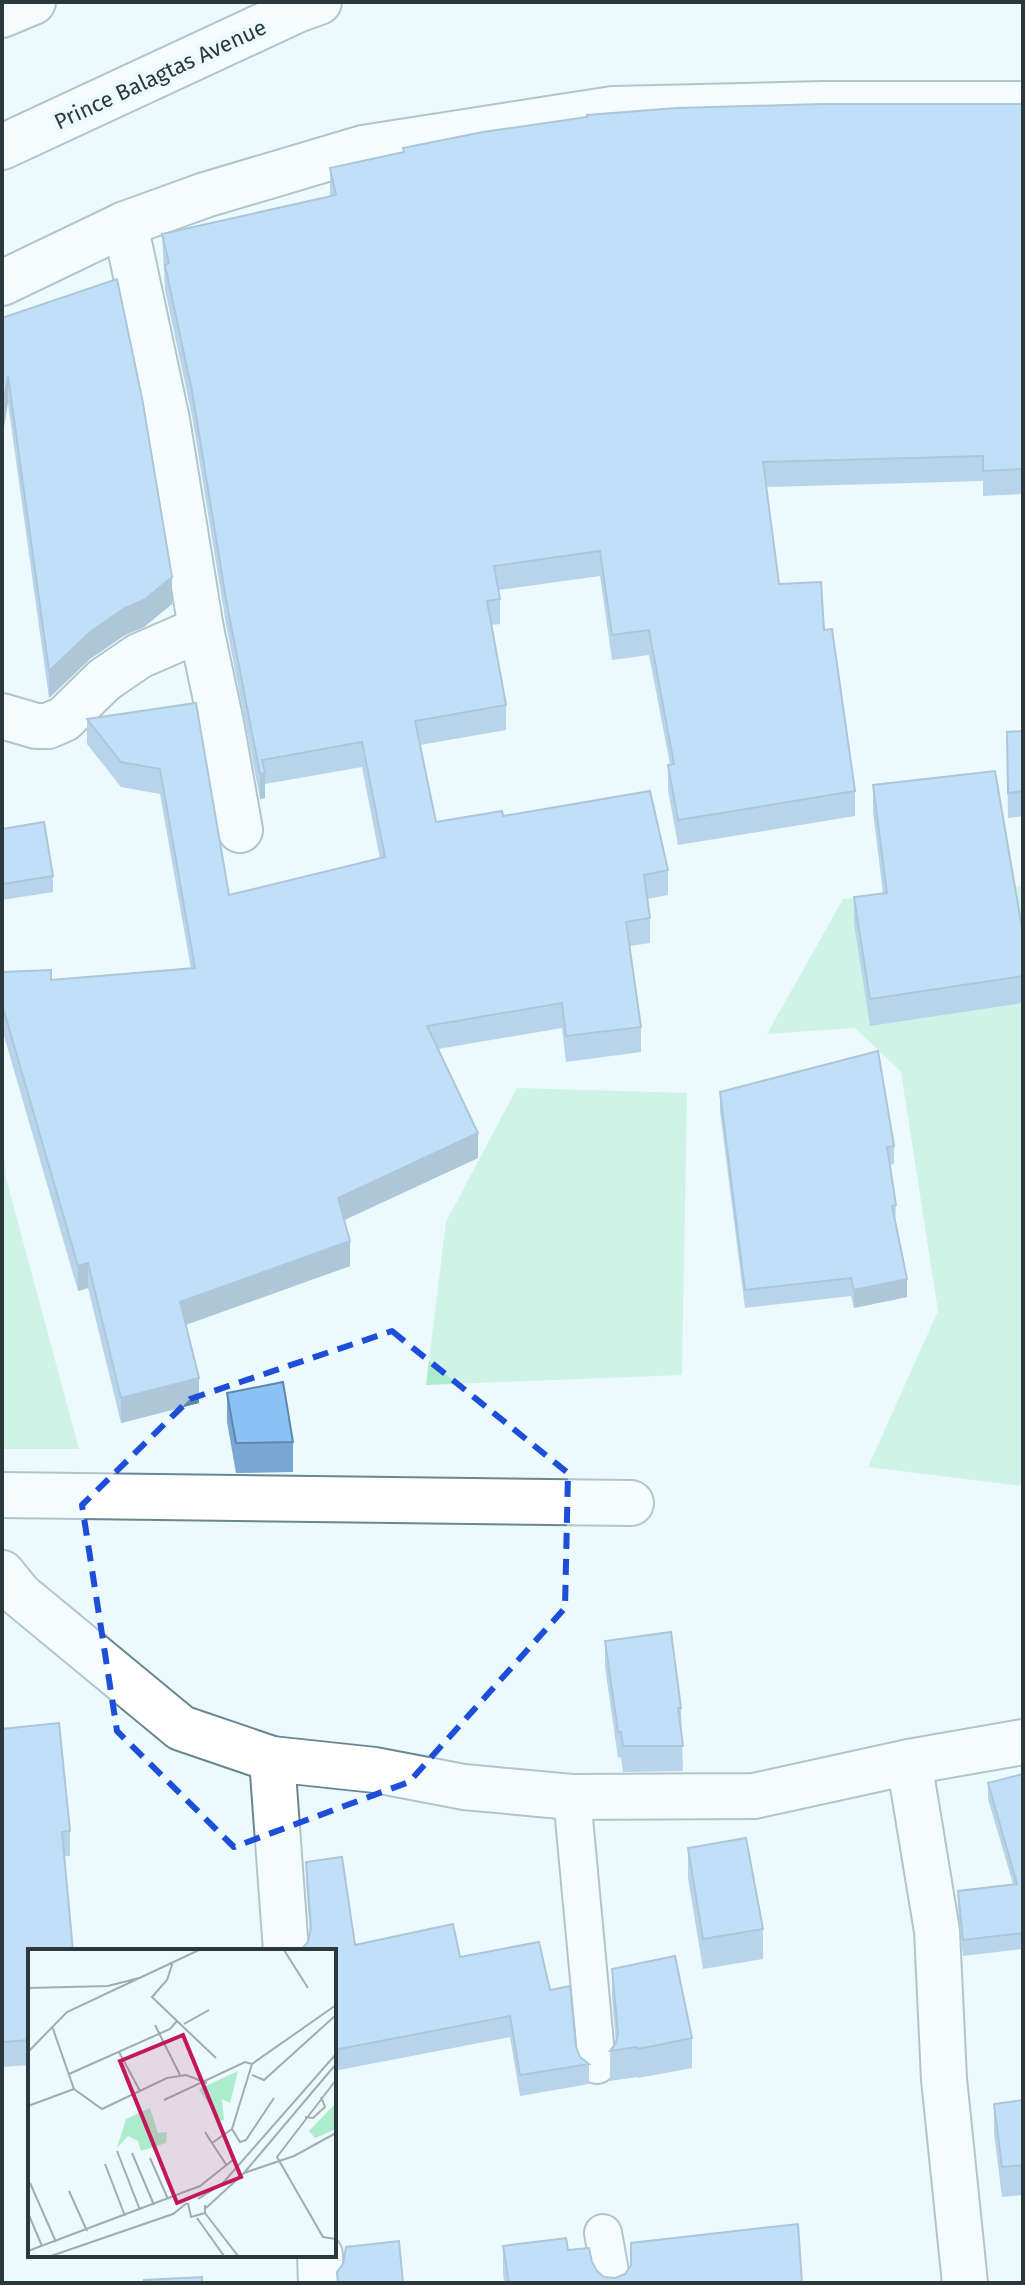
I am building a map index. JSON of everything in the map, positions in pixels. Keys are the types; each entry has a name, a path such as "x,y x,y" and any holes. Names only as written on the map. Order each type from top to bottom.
{"street":[{"path":"2,15 33,2"},
{"name":"Prince Balagtas Avenue","path":"2,147 319,2"},
{"path":"2,283 125,224 205,195 363,148 613,109 823,104 1023,104"},
{"path":"125,224 167,420 201,629 240,830"},
{"path":"5,721 48,726 64,719 104,680 139,656 201,629"},
{"path":"2,1495 631,1503"},
{"path":"2,1573 20,1595 181,1728 272,1759 375,1770 464,1787 572,1797 754,1796 909,1762 1023,1742"},
{"path":"272,1759 286,1949"},
{"path":"909,1762 937,1931 944,2079 965,2283"},
{"path":"320,2257 321,2283"}],"lane":[{"path":"572,1797 597,2065"},
{"path":"603,2233 612,2283"}],"highlighted area":[{"path":"392,1331 568,1473 565,1608 409,1782 234,1847 117,1731 82,1505 190,1399"}],"green space":[{"path":"1023,886 1023,1486 868,1467 938,1311 901,1072 855,1028 767,1034 843,899"},
{"path":"517,1088 687,1093 682,1375 426,1385 446,1222"},
{"path":"2,1137 6,1178 79,1449 2,1449"}],"building":[{"path":"1023,104 1023,469 983,471 983,456 763,462 779,584 821,582 824,630 832,629 855,791 678,820 668,765 674,764 649,630 612,635 600,551 494,566 500,599 487,601 506,705 415,721 436,822 502,811 503,816 650,791 668,870 644,875 650,918 626,922 641,1027 566,1036 562,1003 427,1026 478,1133 338,1198 350,1241 180,1302 199,1378 121,1398 88,1263 78,1266 2,1004 2,972 51,970 51,980 195,968 160,769 121,762 87,719 196,703 229,895 385,857 362,742 262,760 265,773 260,774 226,599 192,391 165,265 169,263 162,234 336,195 330,168 404,152 403,148 483,132 587,115 677,108"},
{"path":"117,279 142,398 172,577 144,600 125,608 90,632 49,671 8,376 2,413 2,318"},
{"path":"1023,731 1023,791 1008,793 1007,732"},
{"path":"995,771 1023,934 1023,976 870,999 854,897 887,893 873,785"},
{"path":"44,822 53,876 2,884 2,829"},
{"path":"878,1051 894,1146 887,1147 896,1205 892,1206 907,1279 854,1290 851,1278 745,1290 720,1092"},
{"path":"283,1382 293,1442 236,1443 227,1393"},
{"path":"671,1632 683,1746 623,1746 621,1732 618,1732 605,1641"},
{"path":"59,1723 70,1831 62,1832 73,1949 28,1949 28,2040 2,2042 2,1729"},
{"path":"1023,1774 1023,1933 963,1940 958,1891 1017,1884 988,1783"},
{"path":"746,1838 763,1929 703,1939 688,1848"},
{"path":"342,1857 355,1945 453,1924 460,1957 539,1942 550,1990 570,1986 576,2047 580,2057 589,2064 520,2075 510,2016 336,2050 336,1949 302,1949 308,1942 311,1928 306,1862"},
{"path":"675,1956 692,2038 638,2049 610,2051 618,2033 612,1969"},
{"path":"1023,2100 1023,2165 1002,2167 994,2104"},
{"path":"798,2224 802,2283 509,2283 503,2246 566,2238 568,2250 589,2248 597,2271 604,2277 615,2278 625,2274 631,2265 631,2243"},
{"path":"399,2241 403,2283 338,2283 337,2272 343,2264 346,2247"},
{"path":"202,2277 202,2283 144,2283 144,2280"}]}
